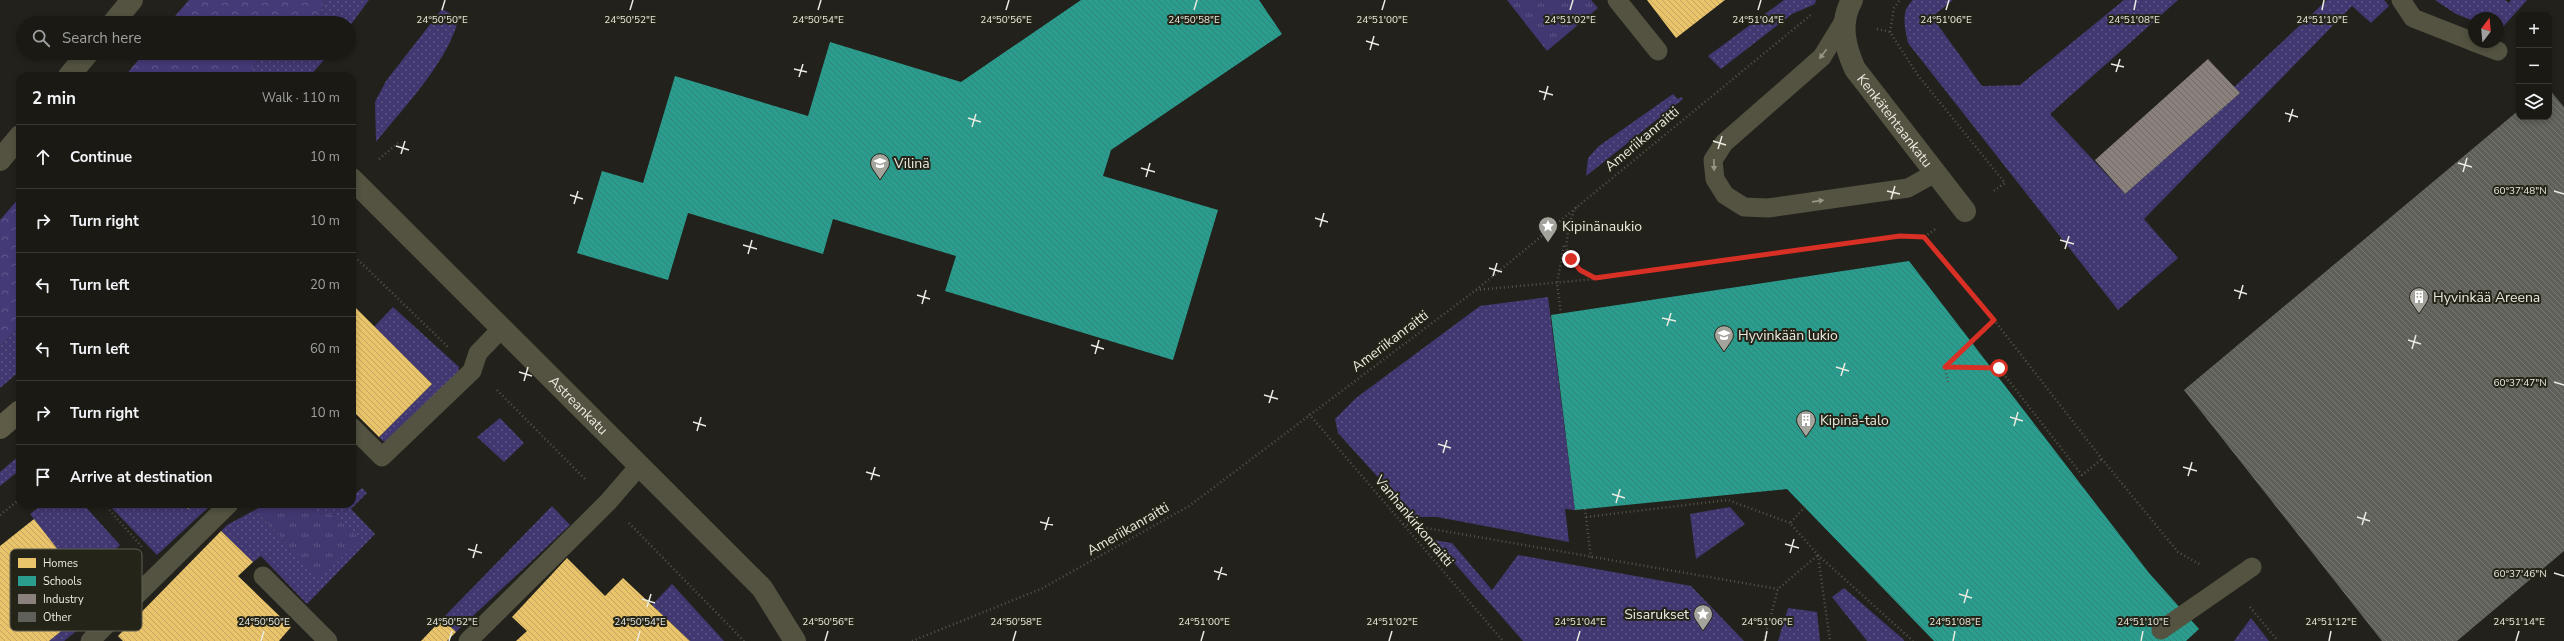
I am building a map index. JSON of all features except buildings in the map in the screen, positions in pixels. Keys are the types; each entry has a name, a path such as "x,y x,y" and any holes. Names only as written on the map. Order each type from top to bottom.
{"main road":[{"path":"0,428 16,414"}],"street":[{"path":"119,16 132,0"},
{"path":"1844,22 1852,0"},
{"name":"Kenkätehtaankatu","path":"1844,22 1846,48 1855,69 1965,211"},
{"path":"73,72 83,60"},
{"path":"0,160 16,141"},
{"name":"Astreankatu","path":"356,183 762,588 795,641"}],"lane":[{"path":"1618,0 1658,51"},
{"path":"2401,0 2413,18 2468,40"},
{"path":"1844,22 1822,57 1724,143 1713,160 1715,179 1725,195 1744,207 1768,208 1908,188 1935,173"},
{"path":"2490,48 2498,51"},
{"path":"356,431 382,457 472,371 478,353 502,328"},
{"path":"468,641 608,502 640,465"},
{"path":"142,590 224,508"},
{"path":"2161,630 2252,567"},
{"path":"263,576 328,641"},
{"path":"90,641 100,631"}],"path":[{"path":"1900,0 1894,8 1890,32 1917,74 2005,183"},
{"name":"Ameriikanraitti","path":"912,641 1041,589 1189,506 1309,414 1476,290 1810,13 1844,22"},
{"path":"1561,314 1557,283 1565,239 1576,206"},
{"path":"1476,290 1557,283 1900,236 1924,237 1994,320 2102,459 2178,552 2230,582 2278,641"},
{"path":"1565,239 1566,249 1571,259 1580,270 1595,278"},
{"path":"356,258 472,371 501,393 744,641"},
{"path":"1945,367 1994,320"},
{"path":"1945,367 1948,382"},
{"path":"1945,367 1999,368 2082,475 2102,459"},
{"name":"Vanhankirkonraitti","path":"1309,414 1503,641"},
{"path":"1586,517 1728,500 1790,523 1818,554 1913,641"},
{"path":"0,514 16,502"},
{"path":"1790,523 1805,507"},
{"path":"108,508 162,570"},
{"path":"1585,509 1591,558"},
{"path":"1403,524 1591,558 1778,589"},
{"path":"1764,641 1778,589 1818,554"},
{"path":"1818,554 1830,641"}],"green space":[{"path":"189,0 324,0 321,11 315,16 175,16"},
{"path":"324,0 369,0 356,18 356,16 315,16 321,11"},
{"path":"1507,0 1591,0 1598,8 1547,51"},
{"path":"1784,0 1816,0 1815,4 1792,14 1721,69 1708,56"},
{"path":"1913,0 1953,0 1932,17 1982,86 2020,85 2124,0 2178,0 2050,114 2125,194 2240,93 2234,87 2327,0 2384,0 2389,6 2371,23 2352,6 2144,219 2178,258 2118,310 1908,43 1904,20 1906,9"},
{"path":"2435,0 2505,0 2509,3 2511,0 2527,0 2504,26 2504,12 2468,12 2468,19 2456,14"},
{"path":"442,9 453,15 458,21 452,37 434,69 411,100 376,142 375,102 386,81"},
{"path":"138,60 260,60 255,64 250,72 128,72"},
{"path":"260,60 324,60 313,72 250,72 255,64"},
{"path":"1673,94 1678,99 1681,97 1683,99 1586,176 1588,158 1599,146"},
{"path":"16,202 16,330 0,346 0,220"},
{"path":"1548,297 1575,510 1565,509 1569,542 1437,517 1414,517 1338,433 1335,419 1356,398 1480,306"},
{"path":"393,307 459,367 458,373 389,441 383,441 379,437 432,384 374,327"},
{"path":"16,330 16,374 0,388 0,346"},
{"path":"500,418 524,443 504,462 477,437"},
{"path":"16,458 16,473 0,486 0,472"},
{"path":"362,488 367,493 356,504 356,493"},
{"path":"552,506 570,525 456,632 442,619"},
{"path":"1730,507 1745,524 1696,559 1690,514"},
{"path":"38,508 87,508 120,545 116,549 57,549 30,514"},
{"path":"112,508 208,508 157,555"},
{"path":"258,508 310,508 318,513 337,515 361,540 320,578 255,510"},
{"path":"309,508 352,508 351,509 375,534 307,604 261,556 253,562 221,531 227,525 255,510 320,577 337,515 317,513"},
{"path":"1434,540 1452,543 1492,590 1518,555 1691,586 1744,641 1523,641"},
{"path":"672,584 724,641 690,641 652,605"},
{"path":"1844,588 1904,641 1867,641 1832,597"},
{"path":"1788,608 1817,612 1820,641 1778,641"},
{"path":"2251,618 2269,641 2234,641"},
{"path":"61,631 76,631 64,641 49,641"}],"place":[{"name":"Vilinä","path":"880,180"},
{"name":"Kipinänaukio","path":"1548,243"},
{"name":"Hyvinkää Areena","path":"2419,314"},
{"name":"Hyvinkään lukio","path":"1724,352"},
{"name":"Kipinä-talo","path":"1806,437"},
{"name":"Sisarukset","path":"1703,631"}],"route":[{"path":"1571,259 1580,270 1595,278 1900,236 1924,237 1994,320 1945,367 1999,368"}]}
